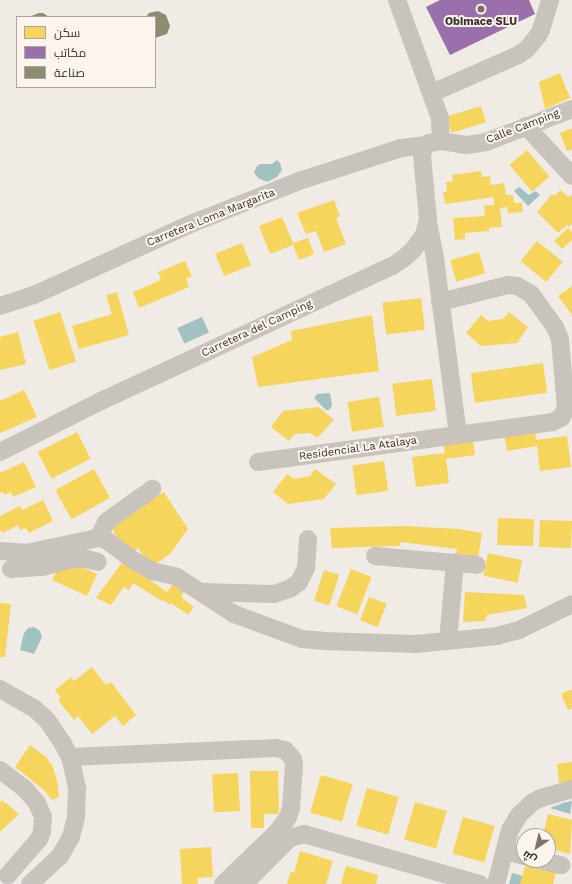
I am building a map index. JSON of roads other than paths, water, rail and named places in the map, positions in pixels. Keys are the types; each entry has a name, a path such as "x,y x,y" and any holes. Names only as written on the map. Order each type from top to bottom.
{"street":[{"name":"Carretera del Camping","path":"0,452 108,398 394,265 413,250 424,235 428,219 422,155 434,143 441,121 397,0"},
{"path":"432,93 518,55 526,50 541,30 550,0"},
{"name":"Calle Camping","path":"434,143 458,145 476,144 572,108"},
{"path":"526,126 572,176"},
{"name":"Carretera Loma Margarita","path":"0,306 34,295 193,223 300,181 401,148 434,143"},
{"path":"428,219 435,258 458,435"},
{"path":"413,250 423,250 435,258"},
{"name":"Residencial La Atalaya","path":"258,462 557,420 564,414 569,397 560,339 555,327 531,294 517,286 508,285 440,302"},
{"path":"98,538 106,522 152,489"},
{"path":"22,563 98,538 105,539 115,545 130,558 152,571 177,577 234,614 302,639 323,641 416,644 497,636 511,633 572,604"},
{"path":"201,592 274,594 283,592 291,588 303,576 306,568 308,539"},
{"path":"0,551 22,563 42,567 71,559 87,559 98,562"},
{"path":"375,556 477,565"},
{"path":"448,641 455,562"},
{"path":"0,689 35,709 47,720 70,757 77,788 76,817 73,832 60,856 30,884"},
{"path":"70,757 276,748 285,750 292,759 294,765 291,808 288,816 279,830 223,884"},
{"path":"0,770 25,789 37,803 43,817 42,832 39,839 8,878"},
{"path":"496,884 510,830 525,809 541,798 572,789"},
{"path":"244,884 290,838 304,834 480,884"},
{"path":"505,851 516,854"},
{"path":"556,864 561,865"}],"water":[{"path":"277,160 280,163 282,170 277,177 267,182 258,178 254,172 257,166 260,164 272,164"},
{"path":"519,187 529,195 535,191 540,195 528,206 514,191"},
{"path":"202,317 209,333 184,344 177,328"},
{"path":"330,393 332,406 329,410 326,410 314,398 317,394"},
{"path":"34,627 40,631 42,637 34,654 20,650 24,633 28,628"},
{"path":"572,801 570,814 550,808 563,803"},
{"path":"512,873 523,876 520,884 509,884"}],"place":[{"name":"Obimace SLU","path":"481,9"}]}
